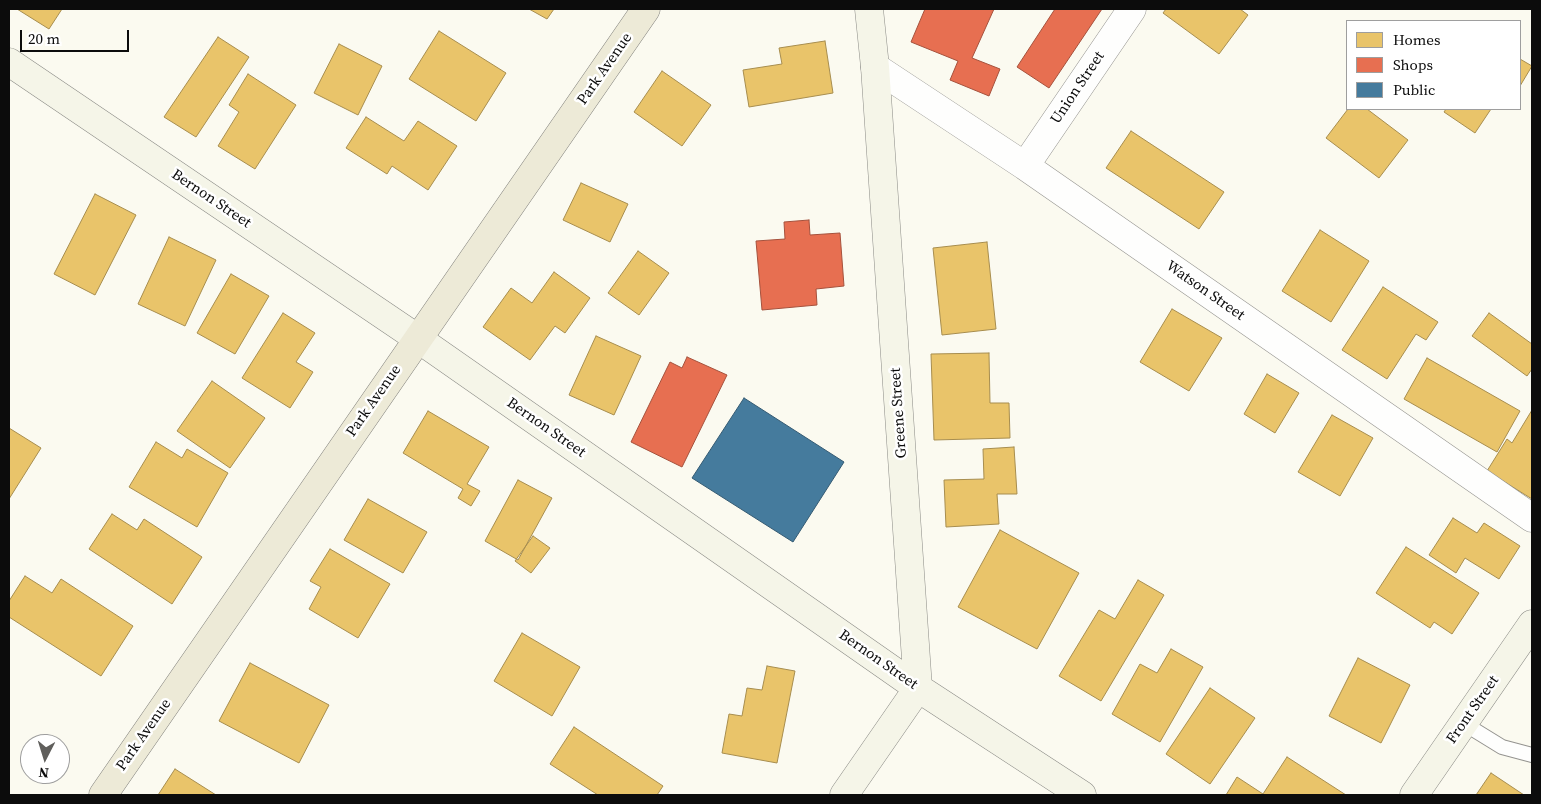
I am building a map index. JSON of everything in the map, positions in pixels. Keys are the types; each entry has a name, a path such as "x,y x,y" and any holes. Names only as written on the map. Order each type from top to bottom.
{"main road":[{"name":"Park Avenue","path":"103,795 646,9"},
{"name":"Greene Street","path":"869,9 875,67 918,688"},
{"name":"Bernon Street","path":"9,62 417,338 918,688 1082,795"},
{"name":"Front Street","path":"1414,795 1531,628"},
{"path":"844,795 918,688"}],"street":[{"name":"Union Street","path":"1024,166 1132,9"},
{"name":"Watson Street","path":"875,67 1024,166 1532,518"}],"lane":[{"path":"1463,723 1502,747 1532,755"}],"building: Homes":[{"path":"17,9 62,9 49,29"},
{"path":"529,9 554,9 547,19"},
{"path":"1166,9 1240,9 1248,15 1219,54 1163,13"},
{"path":"439,31 506,73 476,121 409,79"},
{"path":"218,37 249,57 196,137 164,117"},
{"path":"825,41 833,93 749,107 743,70 782,64 779,48"},
{"path":"339,44 382,66 358,115 314,93"},
{"path":"1521,60 1532,66 1521,84"},
{"path":"662,71 711,105 682,146 634,112"},
{"path":"248,74 296,105 255,169 218,146 239,112 229,105"},
{"path":"1347,110 1368,110 1408,140 1379,178 1326,138"},
{"path":"1445,110 1490,110 1475,133 1444,112"},
{"path":"366,117 404,141 418,121 457,146 428,190 392,166 387,174 346,148"},
{"path":"1131,131 1224,192 1199,229 1106,168"},
{"path":"581,183 628,204 610,242 563,220"},
{"path":"95,194 136,215 95,295 54,274"},
{"path":"1320,230 1369,261 1331,322 1282,291"},
{"path":"169,237 216,260 185,326 138,304"},
{"path":"987,242 996,329 942,335 933,248"},
{"path":"638,251 669,273 639,315 608,293"},
{"path":"554,272 590,298 565,333 555,326 530,360 483,327 511,288 532,303"},
{"path":"231,274 269,296 235,354 197,333"},
{"path":"1383,287 1438,322 1426,340 1416,334 1387,379 1342,350"},
{"path":"1172,309 1222,338 1189,391 1140,362"},
{"path":"283,313 315,333 296,362 313,372 290,408 242,378"},
{"path":"1489,313 1532,344 1532,369 1527,376 1472,336"},
{"path":"596,336 641,356 614,415 569,395"},
{"path":"989,353 990,403 1009,403 1010,438 934,440 931,354"},
{"path":"1427,358 1520,411 1497,452 1404,399"},
{"path":"1267,374 1299,393 1275,433 1244,414"},
{"path":"212,381 265,418 230,468 177,431"},
{"path":"1532,410 1532,499 1487,471 1507,439 1512,443"},
{"path":"428,411 489,447 467,484 480,491 471,506 458,498 463,489 403,453"},
{"path":"1332,415 1373,438 1340,496 1298,472"},
{"path":"9,428 41,448 9,499"},
{"path":"156,442 182,458 187,449 228,473 197,527 129,487"},
{"path":"1014,447 1017,494 997,494 999,524 946,527 944,480 984,479 983,449"},
{"path":"518,480 552,498 518,560 485,541"},
{"path":"368,499 427,532 403,573 344,540"},
{"path":"112,514 137,530 144,519 202,557 172,604 89,549"},
{"path":"1453,518 1477,533 1484,523 1520,546 1499,579 1465,558 1456,573 1429,555"},
{"path":"1000,530 1079,573 1037,649 958,607"},
{"path":"533,536 550,548 531,573 515,561"},
{"path":"1406,547 1479,593 1452,634 1434,622 1430,628 1376,593"},
{"path":"330,549 390,584 358,638 309,609 321,587 310,581"},
{"path":"25,576 52,593 61,579 133,626 101,676 9,617 9,601"},
{"path":"1138,580 1164,595 1101,701 1059,676 1099,610 1115,619"},
{"path":"522,633 580,667 552,716 494,681"},
{"path":"1171,649 1203,667 1160,742 1112,714 1140,664 1157,673"},
{"path":"1358,658 1410,685 1381,743 1329,716"},
{"path":"250,663 329,705 299,763 219,721"},
{"path":"767,666 795,671 777,763 722,753 729,714 742,716 747,688 762,690"},
{"path":"1210,688 1255,718 1210,784 1166,754"},
{"path":"574,727 663,786 657,795 598,795 550,764"},
{"path":"1287,757 1346,795 1226,795 1237,777 1263,794"},
{"path":"175,769 216,795 158,795"},
{"path":"1491,773 1524,795 1476,795"}],"building: Shops":[{"path":"925,9 994,9 972,58 1000,69 989,96 950,80 958,61 911,42"},
{"path":"1055,9 1102,9 1049,88 1017,67"},
{"path":"809,220 810,235 840,233 844,286 816,289 817,305 762,310 756,241 785,239 784,222"},
{"path":"687,357 727,375 682,467 631,442 670,362 682,368"}],"building: Public":[{"path":"744,398 844,462 793,542 692,478"}]}
